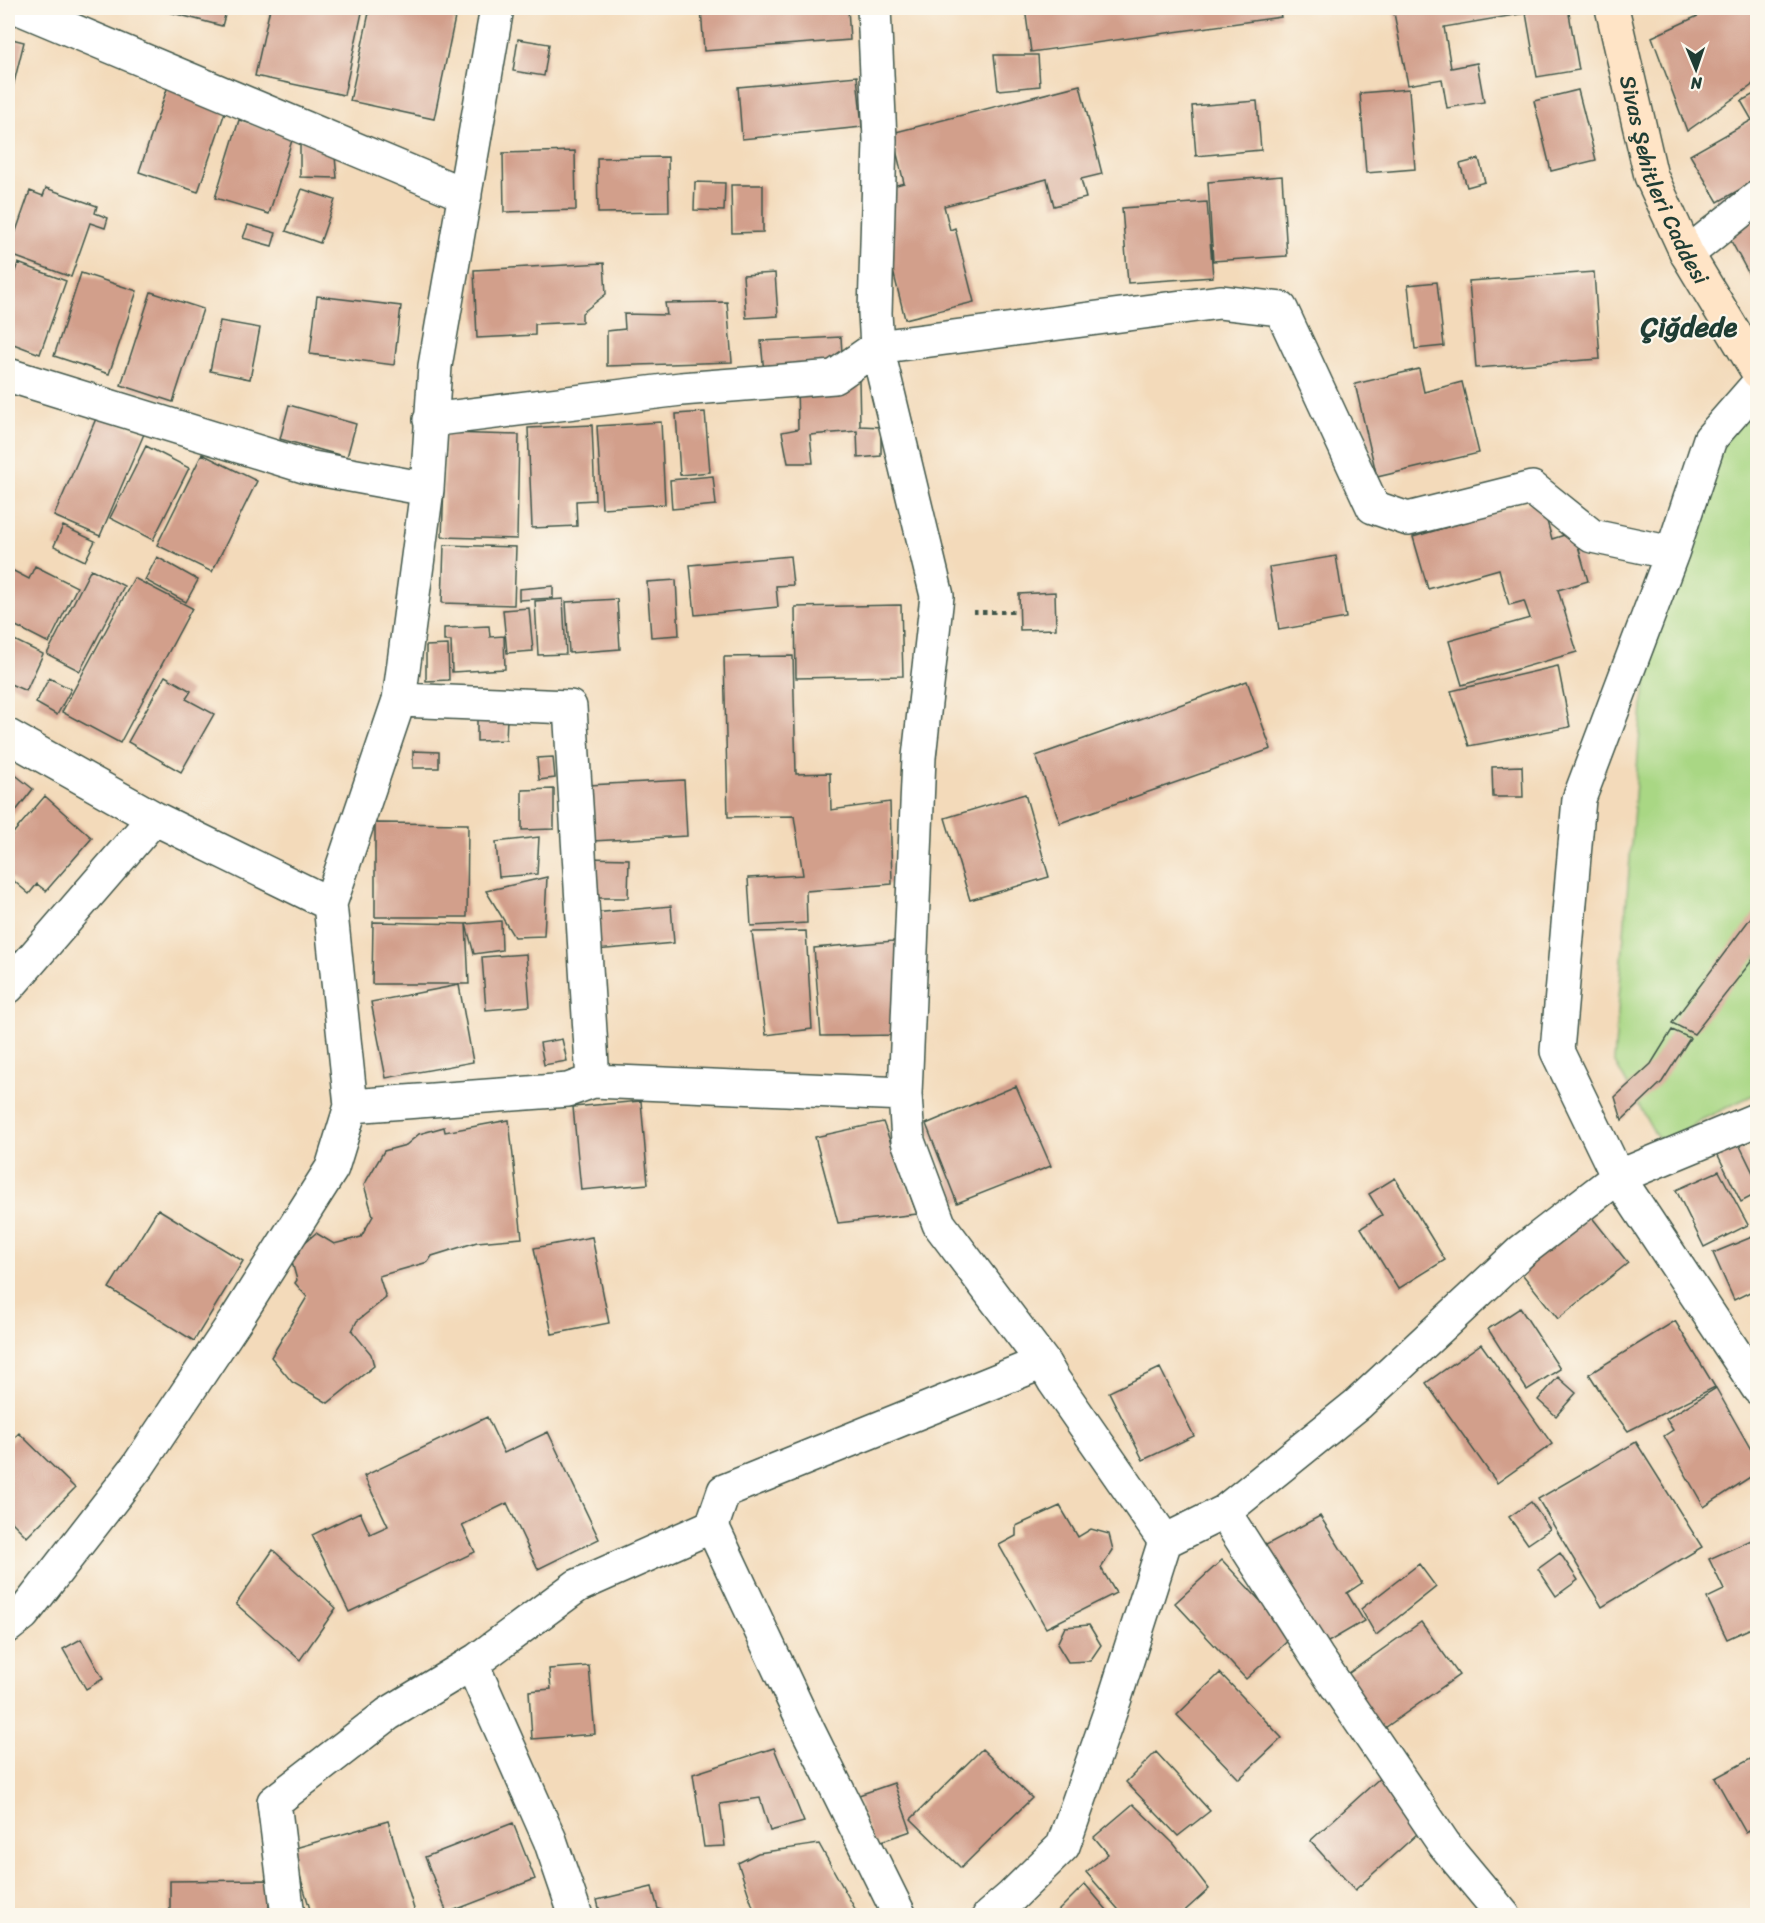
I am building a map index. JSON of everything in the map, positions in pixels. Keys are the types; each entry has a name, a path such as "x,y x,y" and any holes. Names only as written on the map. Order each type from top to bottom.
{"street":[{"path":"19,8 465,195"},
{"path":"13,1612 138,1466 237,1318 332,1168 351,1106 330,904 399,700 427,489 435,366 497,8"},
{"path":"874,8 880,140 875,313 877,347 938,596 919,757 905,1094 909,1141 939,1224 1043,1362 1165,1541"},
{"name":"Sivas Şehitleri Caddesi","path":"1612,8 1651,176 1687,254 1758,372"},
{"path":"1687,254 1758,196"},
{"path":"430,420 681,388 834,377 877,347 1220,302 1281,309 1373,507 1408,519 1532,488 1592,536 1672,553"},
{"path":"8,375 307,467 427,489"},
{"path":"1758,384 1710,440 1672,553 1579,799 1557,1051 1618,1177 1758,1388"},
{"path":"399,700 570,707 593,1081"},
{"path":"8,736 154,818 330,904"},
{"path":"8,987 154,818"},
{"path":"351,1106 568,1090 593,1081 905,1094"},
{"path":"989,1916 1063,1846 1115,1698 1165,1541 1224,1512 1358,1404 1522,1251 1618,1177 1758,1119"},
{"path":"900,1916 802,1718 712,1526 724,1491 1043,1362"},
{"path":"1224,1512 1317,1657 1444,1845 1504,1916"},
{"path":"288,1916 274,1802 388,1714 472,1664 577,1587 712,1526"},
{"path":"472,1664 549,1840 576,1916"}],"path":[{"path":"938,596 964,612 1018,612"}],"green space":[{"path":"1733,412 1758,427 1757,1093 1699,1121 1663,1148 1614,1061 1642,706 1672,553"}],"building":[{"path":"154,8 227,8 222,26"},
{"path":"270,8 363,8 344,95 255,76"},
{"path":"370,8 457,8 434,119 350,101"},
{"path":"701,8 848,8 850,40 704,51"},
{"path":"1025,8 1279,8 1281,17 1031,52"},
{"path":"1393,8 1568,8 1579,70 1537,77 1526,13 1444,27 1451,68 1477,63 1484,102 1447,108 1442,79 1408,85"},
{"path":"1715,8 1754,8 1758,17 1758,78 1751,86 1687,131 1652,37"},
{"path":"8,38 24,42 8,107"},
{"path":"518,39 549,44 544,76 513,71"},
{"path":"994,55 1038,55 1040,86 998,90"},
{"path":"857,76 862,127 742,139 738,87"},
{"path":"1080,85 1102,174 1081,179 1086,198 1054,206 1047,179 944,206 950,230 955,228 974,302 905,319 881,222 886,188 904,183 892,133"},
{"path":"168,86 227,106 198,192 139,172"},
{"path":"1409,89 1415,169 1366,173 1360,93"},
{"path":"1578,90 1596,160 1551,171 1534,101"},
{"path":"1758,92 1758,179 1718,202 1690,155 1752,120 1741,101"},
{"path":"1257,101 1261,150 1196,156 1192,106"},
{"path":"239,120 293,137 269,214 215,198"},
{"path":"300,139 334,146 337,178 300,177"},
{"path":"575,151 576,210 504,212 503,153"},
{"path":"668,157 669,212 598,213 597,158"},
{"path":"1479,159 1485,182 1467,187 1460,164"},
{"path":"1282,176 1287,256 1213,261 1208,182"},
{"path":"695,182 725,183 724,211 694,210"},
{"path":"731,185 763,185 763,232 732,233"},
{"path":"46,188 97,206 95,213 108,218 105,228 90,223 71,277 8,254 30,191 43,196"},
{"path":"302,189 335,200 320,243 286,231"},
{"path":"1207,202 1213,277 1128,283 1122,208"},
{"path":"1758,211 1758,291 1730,239"},
{"path":"248,225 276,233 272,246 243,238"},
{"path":"18,263 66,281 40,354 8,342 8,290"},
{"path":"604,263 606,294 582,313 582,322 535,324 535,335 477,338 474,270"},
{"path":"1594,272 1600,359 1476,368 1469,281"},
{"path":"81,273 137,291 109,374 54,356"},
{"path":"775,273 778,316 746,318 743,275"},
{"path":"1437,282 1444,346 1415,349 1408,285"},
{"path":"151,292 203,309 173,402 121,385"},
{"path":"317,296 401,306 394,365 310,354"},
{"path":"727,302 732,362 607,366 607,331 625,329 624,314 667,315 665,303"},
{"path":"220,321 260,328 250,379 210,371"},
{"path":"841,337 843,369 764,373 761,341"},
{"path":"1419,369 1424,392 1462,382 1479,453 1377,477 1355,384"},
{"path":"859,381 860,426 881,427 881,456 858,458 857,431 810,435 813,463 788,463 782,432 798,429 797,385"},
{"path":"289,405 356,424 347,457 280,439"},
{"path":"705,412 710,472 680,475 676,414"},
{"path":"98,414 144,434 100,536 54,516"},
{"path":"661,422 665,504 602,508 597,426"},
{"path":"592,425 595,500 576,501 577,526 532,528 528,428"},
{"path":"446,433 519,435 517,539 442,537"},
{"path":"146,446 189,468 153,540 110,518"},
{"path":"202,454 257,481 212,572 157,545"},
{"path":"713,476 716,505 672,509 670,480"},
{"path":"1541,500 1552,539 1574,532 1588,581 1558,590 1577,652 1462,685 1449,641 1530,618 1524,601 1509,605 1499,569 1428,589 1413,537"},
{"path":"63,526 95,541 85,561 54,546"},
{"path":"444,545 516,547 514,605 442,603"},
{"path":"790,556 793,585 776,586 778,607 695,615 690,565"},
{"path":"1336,556 1346,618 1279,630 1269,567"},
{"path":"157,557 198,580 186,602 145,580"},
{"path":"35,566 77,587 49,643 8,622 8,568 29,579"},
{"path":"91,569 124,586 80,671 47,654"},
{"path":"134,578 192,608 120,743 62,712"},
{"path":"676,580 679,635 651,637 647,582"},
{"path":"553,586 553,598 519,600 519,589"},
{"path":"1055,592 1056,629 1020,630 1019,594"},
{"path":"563,599 566,654 538,655 535,601"},
{"path":"617,599 620,649 569,653 566,602"},
{"path":"901,605 903,676 796,678 795,607"},
{"path":"529,608 533,651 507,653 503,610"},
{"path":"489,626 490,637 504,636 505,669 452,672 451,641 444,641 444,628"},
{"path":"8,637 43,654 26,691 8,683"},
{"path":"448,645 449,680 426,681 426,646"},
{"path":"793,656 796,774 830,773 831,810 890,802 892,884 806,891 807,923 751,926 748,878 803,875 794,816 728,817 724,657"},
{"path":"1558,666 1570,727 1469,746 1451,691"},
{"path":"165,676 191,691 186,699 214,714 181,772 128,742"},
{"path":"49,678 71,689 57,715 36,703"},
{"path":"1247,681 1271,749 1060,823 1036,756"},
{"path":"477,718 507,718 506,740 477,741"},
{"path":"413,751 439,752 439,768 413,768"},
{"path":"553,757 555,778 539,780 537,758"},
{"path":"1522,766 1523,797 1493,797 1492,767"},
{"path":"8,769 33,789 8,821"},
{"path":"684,780 687,836 592,841 589,785"},
{"path":"554,789 554,829 522,830 522,790"},
{"path":"1025,794 1049,877 970,900 945,818"},
{"path":"45,796 92,838 46,891 37,884 29,894 8,876 8,839"},
{"path":"375,823 468,824 467,917 375,917"},
{"path":"539,837 537,874 499,877 496,842"},
{"path":"586,858 629,859 628,898 586,898"},
{"path":"547,877 544,936 514,937 486,891"},
{"path":"671,906 674,943 596,950 593,913"},
{"path":"1758,908 1758,953 1694,1034 1672,1023"},
{"path":"501,921 502,950 474,954 466,924"},
{"path":"373,922 466,924 469,984 372,984"},
{"path":"806,931 812,1029 766,1035 752,932"},
{"path":"905,940 900,1035 821,1036 814,948"},
{"path":"526,954 530,1006 486,1010 482,957"},
{"path":"459,985 473,1062 386,1078 371,1002"},
{"path":"1672,1030 1690,1038 1662,1082 1622,1120 1615,1097 1651,1064"},
{"path":"562,1039 567,1061 544,1065 540,1043"},
{"path":"1016,1086 1051,1166 957,1203 926,1124"},
{"path":"641,1101 648,1184 581,1190 573,1107"},
{"path":"509,1120 522,1238 477,1242 432,1256 428,1262 379,1276 386,1298 357,1321 352,1331 371,1354 374,1366 328,1403 292,1382 271,1357 307,1297 295,1283 297,1280 290,1255 316,1233 334,1244 361,1237 373,1216 364,1185 384,1151 406,1145 419,1134 444,1127 445,1132"},
{"path":"883,1122 917,1214 838,1223 815,1137"},
{"path":"1735,1136 1758,1183 1758,1193 1741,1202 1714,1147"},
{"path":"1719,1171 1748,1225 1704,1247 1676,1190"},
{"path":"1395,1178 1445,1260 1398,1289 1361,1228 1382,1215 1369,1194"},
{"path":"158,1209 243,1261 194,1341 109,1288"},
{"path":"1590,1215 1628,1263 1558,1319 1519,1270"},
{"path":"592,1237 609,1323 552,1334 534,1248"},
{"path":"1752,1237 1758,1249 1758,1288 1734,1300 1713,1253"},
{"path":"1520,1308 1560,1369 1527,1390 1488,1329"},
{"path":"1675,1321 1715,1387 1628,1431 1589,1374"},
{"path":"1481,1344 1552,1444 1497,1483 1426,1383"},
{"path":"1160,1368 1194,1436 1143,1460 1109,1392"},
{"path":"1558,1377 1576,1393 1556,1416 1538,1400"},
{"path":"1716,1388 1758,1462 1758,1472 1704,1507 1664,1436 1673,1430 1666,1419"},
{"path":"487,1417 504,1453 548,1432 599,1539 538,1569 507,1503 462,1525 475,1552 349,1612 312,1535 360,1512 370,1534 388,1526 364,1476"},
{"path":"19,1433 75,1488 27,1537 8,1518 8,1444"},
{"path":"1636,1442 1702,1547 1602,1607 1538,1499"},
{"path":"1531,1502 1550,1529 1528,1544 1509,1517"},
{"path":"1060,1506 1078,1537 1091,1529 1109,1534 1113,1550 1101,1568 1116,1593 1046,1628 999,1545 1016,1536 1016,1526"},
{"path":"1320,1516 1362,1583 1347,1593 1364,1621 1323,1645 1255,1551"},
{"path":"1756,1538 1758,1625 1727,1639 1707,1598 1724,1590 1709,1559"},
{"path":"273,1550 336,1608 300,1660 236,1604"},
{"path":"1560,1553 1578,1580 1556,1596 1538,1569"},
{"path":"1222,1560 1293,1636 1246,1679 1175,1603"},
{"path":"1419,1564 1436,1587 1376,1635 1361,1609"},
{"path":"1421,1622 1459,1675 1382,1730 1345,1676"},
{"path":"1089,1625 1101,1645 1090,1661 1068,1662 1057,1644 1065,1627"},
{"path":"81,1639 103,1679 86,1689 63,1649"},
{"path":"589,1666 595,1734 532,1739 529,1691 551,1689 549,1669"},
{"path":"1220,1673 1282,1738 1239,1779 1177,1715"},
{"path":"774,1748 804,1822 770,1831 760,1798 720,1804 725,1846 704,1847 693,1774"},
{"path":"982,1749 1032,1798 961,1868 911,1819"},
{"path":"1156,1752 1210,1811 1178,1836 1126,1782"},
{"path":"1758,1755 1758,1826 1746,1833 1715,1778"},
{"path":"1382,1776 1427,1825 1355,1890 1310,1841"},
{"path":"894,1783 911,1831 873,1844 856,1796"},
{"path":"1133,1804 1174,1844 1209,1889 1179,1916 1124,1916 1086,1872 1108,1854 1094,1837"},
{"path":"388,1821 416,1916 312,1916 292,1849"},
{"path":"513,1823 535,1879 447,1913 425,1857"},
{"path":"819,1844 859,1916 756,1916 738,1863 758,1853"},
{"path":"269,1880 269,1916 170,1916 170,1881"},
{"path":"1085,1884 1112,1916 1053,1916"},
{"path":"652,1887 658,1909 682,1916 601,1916 597,1900"}],"district":[{"name":"Çiğdede","path":"1689,326"}]}
